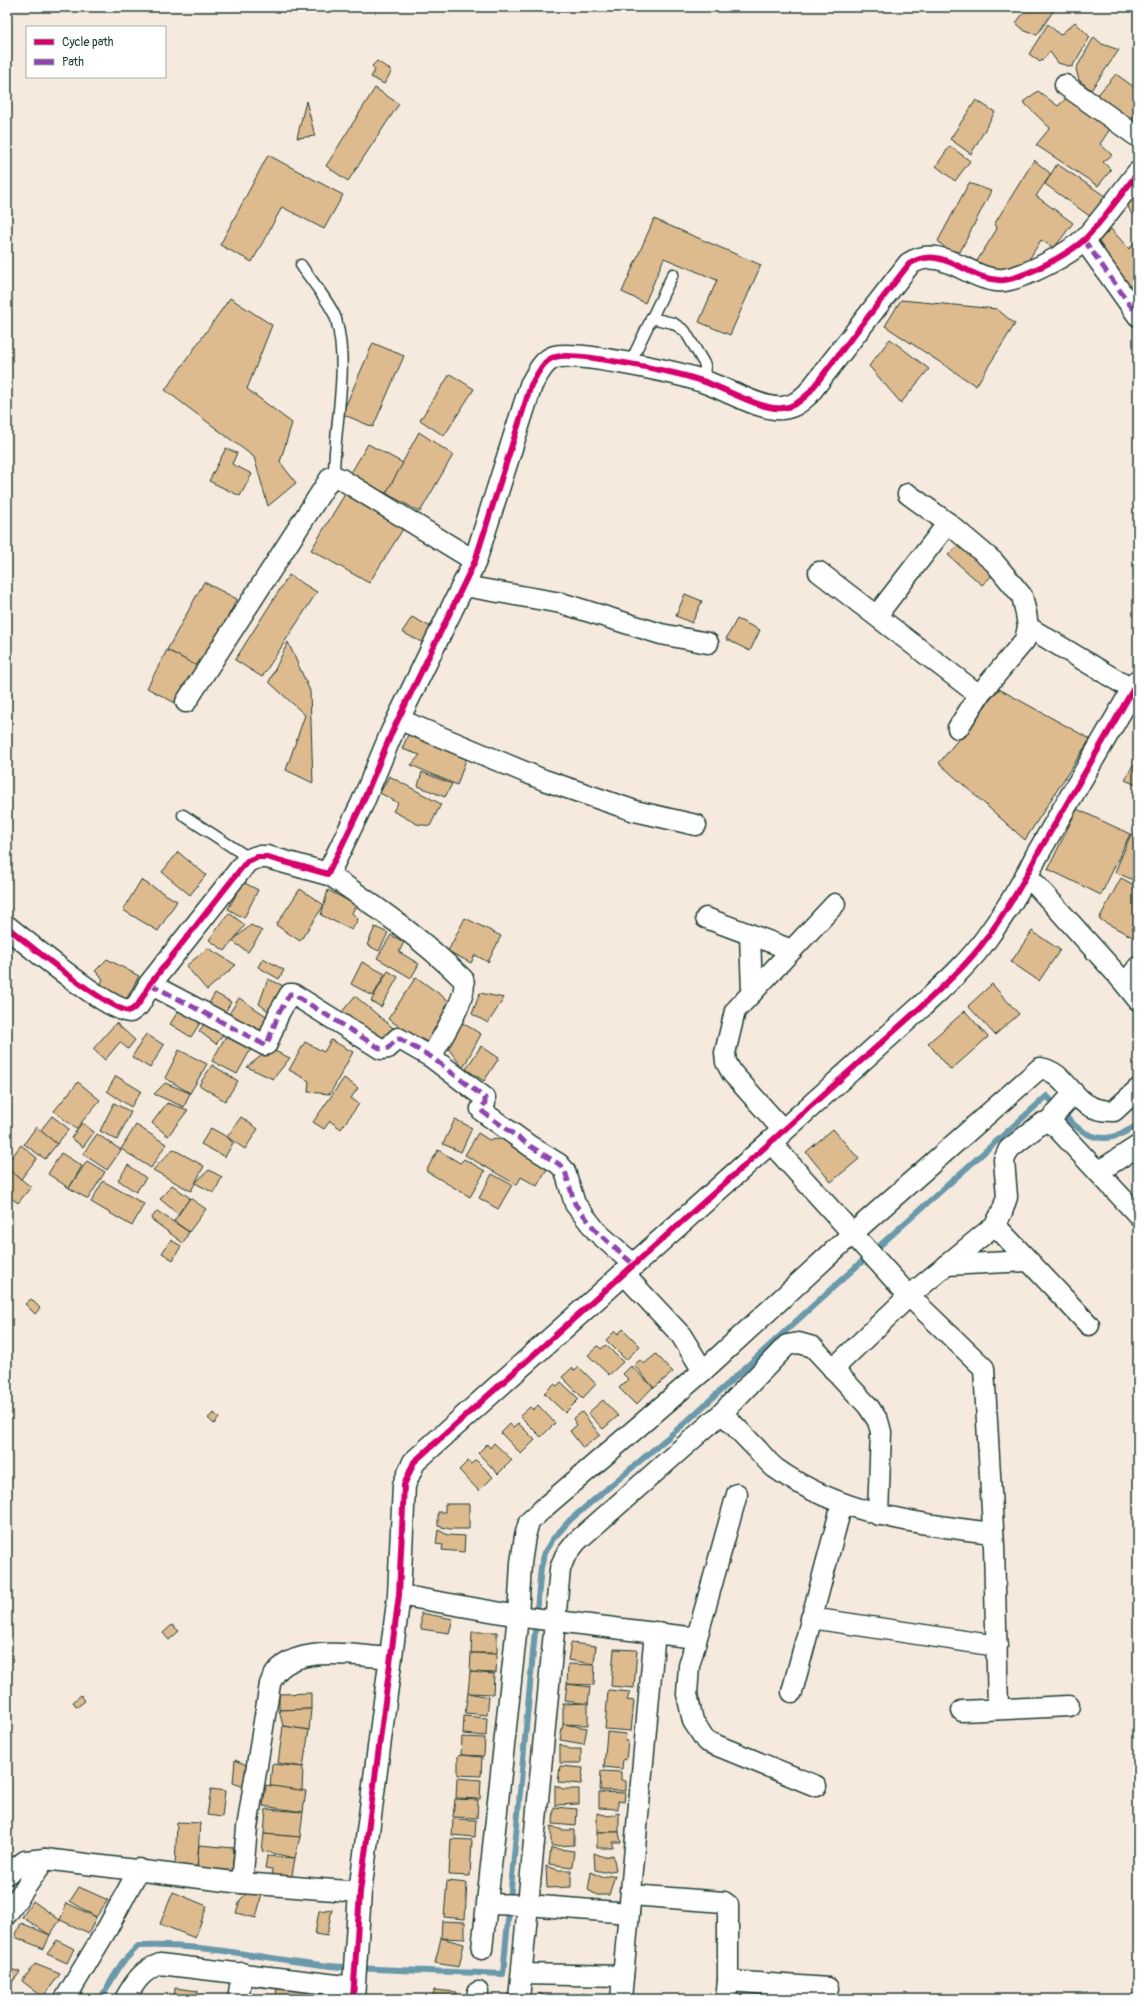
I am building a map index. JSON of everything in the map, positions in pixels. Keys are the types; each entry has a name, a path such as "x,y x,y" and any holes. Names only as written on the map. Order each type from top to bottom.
{"street":[{"path":"1066,85 1138,137"},
{"path":"328,874 362,804 398,719 464,586 475,560 532,384 544,365 554,357 575,356 629,365 704,382 768,407 782,409 796,405 808,394 910,264 916,260 934,257 983,276 1003,280 1047,265 1084,240 1138,173"},
{"path":"1084,240 1138,316"},
{"path":"186,702 327,483 334,476 475,560"},
{"path":"908,494 948,523 994,562 1022,596 1028,627 1024,640 979,694 958,728"},
{"path":"877,615 948,523"},
{"path":"819,572 979,694"},
{"path":"464,586 561,603 660,634 708,643"},
{"path":"126,1999 137,1978 144,1971 160,1964 354,1987 360,1892 399,1595 404,1485 414,1462 776,1136 921,1008 965,964 986,939 1027,875 1135,685 1028,627"},
{"path":"398,719 544,780 635,811 696,825"},
{"path":"7,927 95,994 125,1011 130,1011 138,1005 150,984 242,867 250,860 257,857 267,857 328,874 382,910 427,946 463,979 464,989 457,1007 431,1057"},
{"path":"1027,875 1121,979 1138,1000"},
{"path":"835,904 735,1011 725,1053 726,1062 776,1136 857,1239 909,1296 984,1368 993,1533 998,1708"},
{"path":"706,918 792,950"},
{"path":"750,934 752,992"},
{"path":"1121,979 1130,978 1138,967"},
{"path":"150,984 265,1045 267,1044 285,1000 290,994 293,994 381,1049 386,1049 398,1038 431,1057 485,1098 485,1103 481,1109 483,1112 530,1146 559,1164 565,1171 575,1204 681,1335 703,1371"},
{"path":"519,1999 522,1974 508,1904 521,1617 521,1563 529,1522 857,1239 1040,1068 1048,1069 1055,1074 1072,1096 1087,1107 1101,1111 1114,1111 1138,1089"},
{"path":"833,1369 909,1296 995,1225 1007,1198 1004,1160 1009,1149 1042,1123 1050,1119 1072,1096"},
{"path":"1050,1119 1138,1215"},
{"path":"1098,1172 1138,1146"},
{"path":"995,1225 1089,1325"},
{"path":"946,1265 1028,1261"},
{"path":"482,1949 508,1904 550,1621 560,1569 569,1550 722,1413 787,1346 799,1343 813,1347 868,1406 878,1421 880,1432 878,1515"},
{"path":"722,1413 774,1467 807,1488 842,1504 878,1515 932,1526 993,1533"},
{"path":"737,1494 689,1666 688,1694 693,1721 706,1741 816,1786"},
{"path":"792,1692 842,1504"},
{"path":"399,1595 521,1617 696,1638"},
{"path":"811,1618 997,1646"},
{"path":"620,1999 655,1632"},
{"path":"242,1883 247,1828 270,1684 273,1675 286,1662 300,1656 321,1654 391,1658"},
{"path":"962,1711 998,1708 1069,1706"},
{"path":"7,1874 26,1861 45,1860 139,1869 242,1883 360,1892"},
{"path":"7,1914 45,1860"},
{"path":"65,1999 107,1929 139,1869"},
{"path":"508,1904 724,1902 728,1905 727,1990 828,1988"},
{"path":"238,1999 242,1973"},
{"path":"522,1974 623,1976"}],"lane":[{"path":"301,266 336,318 341,352 340,399 334,446 334,476"},
{"path":"629,365 673,274"},
{"path":"651,318 673,323 685,332 705,365 704,382"},
{"path":"183,815 250,860"}],"building":[{"path":"1028,7 1056,7 1037,35 1025,31 1016,23"},
{"path":"1075,22 1090,37 1072,67 1058,63 1050,52 1040,62 1029,54 1048,24 1060,35"},
{"path":"1094,37 1102,44 1119,50 1091,90 1079,80 1076,69"},
{"path":"377,61 392,71 384,84 371,77 375,70 372,66"},
{"path":"1116,74 1138,90 1138,116 1135,115 1129,125 1094,99"},
{"path":"375,88 399,104 348,181 326,166"},
{"path":"1038,91 1058,106 1070,95 1112,126 1100,144 1112,155 1103,162 1111,170 1098,186 1036,145 1050,128 1023,102"},
{"path":"976,100 995,112 971,154 950,139"},
{"path":"306,101 315,136 297,138"},
{"path":"950,146 970,161 955,181 936,166"},
{"path":"268,155 343,195 324,229 282,207 252,262 220,245"},
{"path":"1034,160 1051,174 1036,196 1073,223 1054,248 1041,240 1025,266 1007,274 975,264 997,229 995,223"},
{"path":"1057,164 1105,196 1091,217 1045,184"},
{"path":"969,183 991,191 960,252 947,250 938,241"},
{"path":"1138,188 1138,213 1132,215 1126,202"},
{"path":"654,219 761,265 730,335 699,322 717,280 664,258 645,303 622,292"},
{"path":"1111,229 1129,249 1138,239 1138,284 1130,294 1097,243"},
{"path":"230,298 272,325 247,389 292,423 280,462 296,483 268,506 254,457 165,390"},
{"path":"901,300 997,309 1015,324 976,386 885,326"},
{"path":"890,339 929,369 901,403 869,366"},
{"path":"373,343 404,356 373,427 342,414"},
{"path":"450,374 474,389 444,436 420,420"},
{"path":"419,432 453,455 420,512 386,493"},
{"path":"368,444 403,463 386,493 348,478"},
{"path":"226,448 237,453 232,464 252,474 240,496 209,481"},
{"path":"345,494 403,529 369,583 311,550"},
{"path":"960,544 997,571 982,585 948,555"},
{"path":"289,575 317,592 262,677 235,660"},
{"path":"204,582 237,599 201,668 167,650"},
{"path":"685,594 702,601 692,623 676,616"},
{"path":"412,617 433,628 425,644 402,632"},
{"path":"737,619 760,630 750,651 726,639"},
{"path":"288,642 310,691 313,783 286,770 305,715 269,682"},
{"path":"167,650 201,668 181,706 147,688"},
{"path":"999,689 1090,739 1025,840 939,763"},
{"path":"410,730 468,754 457,785 411,765 420,755 402,749"},
{"path":"1133,765 1138,767 1138,786 1125,780"},
{"path":"422,772 452,784 445,797 418,786"},
{"path":"389,776 441,804 430,826 417,824 393,811 398,803 380,793"},
{"path":"1077,809 1130,834 1101,895 1048,869"},
{"path":"1131,834 1138,837 1138,882 1115,872"},
{"path":"178,852 206,875 190,895 162,872"},
{"path":"1121,878 1138,887 1138,940 1099,919"},
{"path":"141,880 177,901 158,931 123,910"},
{"path":"243,882 258,890 244,918 228,909"},
{"path":"300,889 324,905 300,941 276,925"},
{"path":"328,890 356,905 352,913 358,919 352,930 321,915"},
{"path":"229,913 245,925 225,951 209,940"},
{"path":"465,918 501,936 488,962 475,955 471,963 448,951"},
{"path":"251,925 262,931 248,952 232,941"},
{"path":"375,927 388,933 379,951 367,945"},
{"path":"1032,931 1060,950 1039,981 1011,962"},
{"path":"391,935 404,942 399,952 419,964 411,978 377,958"},
{"path":"208,948 236,965 207,990 186,966"},
{"path":"263,958 284,970 279,979 258,967"},
{"path":"107,959 139,976 122,1007 96,993 103,979 95,971"},
{"path":"362,962 385,974 373,996 351,984"},
{"path":"388,971 398,977 381,1007 371,1001"},
{"path":"416,977 449,1001 429,1046 388,1019"},
{"path":"268,979 284,986 272,1014 259,1004"},
{"path":"992,984 1019,1014 995,1035 968,1006"},
{"path":"215,993 231,1002 223,1016 207,1007"},
{"path":"480,993 504,998 488,1023 472,1014"},
{"path":"355,996 398,1032 384,1048 341,1013"},
{"path":"239,998 274,1021 263,1036 229,1014"},
{"path":"179,1010 200,1023 191,1037 170,1024"},
{"path":"965,1011 988,1037 951,1070 928,1043"},
{"path":"209,1018 226,1031 216,1044 199,1031"},
{"path":"459,1021 481,1034 463,1068 447,1047"},
{"path":"116,1023 135,1040 128,1049 120,1042 105,1060 93,1049"},
{"path":"146,1034 164,1045 150,1068 132,1057"},
{"path":"227,1034 252,1047 237,1074 212,1061"},
{"path":"331,1040 353,1052 330,1094 308,1092 309,1081 289,1070 305,1042 324,1052"},
{"path":"481,1046 499,1058 484,1081 466,1069"},
{"path":"270,1049 290,1058 273,1079 247,1067"},
{"path":"179,1050 207,1064 190,1093 165,1078"},
{"path":"212,1065 238,1081 225,1101 199,1085"},
{"path":"116,1076 141,1091 131,1107 107,1091"},
{"path":"344,1078 358,1088 351,1098 359,1104 341,1129 330,1121 324,1129 313,1122"},
{"path":"78,1082 100,1100 76,1129 54,1111"},
{"path":"165,1083 190,1093 184,1107 154,1094"},
{"path":"114,1103 131,1112 117,1140 100,1131"},
{"path":"167,1103 188,1110 168,1136 152,1123"},
{"path":"52,1116 69,1129 57,1144 40,1131"},
{"path":"241,1117 258,1129 245,1149 227,1137"},
{"path":"455,1119 472,1128 461,1152 443,1144"},
{"path":"82,1123 94,1132 83,1147 71,1138"},
{"path":"136,1125 166,1144 151,1168 121,1149"},
{"path":"36,1127 57,1144 45,1159 24,1144"},
{"path":"211,1128 227,1137 233,1143 225,1157 201,1144"},
{"path":"833,1129 859,1159 831,1182 806,1152"},
{"path":"478,1133 489,1140 514,1138 552,1160 537,1186 521,1177 517,1185 465,1155"},
{"path":"97,1134 121,1150 107,1170 83,1154"},
{"path":"21,1145 37,1158 21,1179 7,1168 7,1163"},
{"path":"173,1149 204,1166 191,1191 153,1170"},
{"path":"438,1150 460,1163 464,1159 485,1171 470,1197 426,1171"},
{"path":"61,1153 82,1166 69,1188 48,1174"},
{"path":"87,1161 105,1172 88,1199 69,1188"},
{"path":"128,1165 146,1178 136,1192 118,1180"},
{"path":"7,1168 31,1187 18,1203 7,1195"},
{"path":"209,1170 222,1177 214,1193 195,1183"},
{"path":"492,1174 512,1185 498,1209 479,1198"},
{"path":"103,1181 144,1204 132,1226 91,1202"},
{"path":"172,1185 190,1198 178,1214 160,1199"},
{"path":"190,1198 206,1209 189,1232 174,1221"},
{"path":"157,1211 189,1232 183,1243 151,1219"},
{"path":"171,1240 181,1246 173,1260 162,1253"},
{"path":"31,1299 40,1308 35,1314 25,1304"},
{"path":"623,1329 640,1346 626,1360 606,1340 615,1331 618,1334"},
{"path":"606,1345 623,1362 609,1375 588,1355 598,1346 601,1349"},
{"path":"656,1354 673,1372 654,1388 634,1365 640,1360 644,1364"},
{"path":"631,1366 653,1387 636,1405 619,1388 628,1379 623,1374"},
{"path":"579,1367 596,1384 583,1398 562,1377 572,1368 575,1371"},
{"path":"561,1382 579,1399 565,1413 544,1393 554,1384 557,1386"},
{"path":"603,1400 618,1416 603,1429 588,1413"},
{"path":"538,1405 555,1423 541,1437 520,1416 530,1407 533,1410"},
{"path":"582,1412 600,1435 583,1448 570,1431 577,1425 573,1419"},
{"path":"214,1413 219,1418 214,1424 208,1418"},
{"path":"518,1423 535,1440 521,1454 501,1433 510,1424 513,1427"},
{"path":"494,1443 512,1460 498,1474 478,1453 487,1444 490,1448"},
{"path":"476,1460 493,1477 479,1491 459,1470 468,1461 471,1464"},
{"path":"445,1504 469,1504 469,1529 450,1529 438,1526 438,1512 445,1512"},
{"path":"438,1530 448,1535 465,1536 464,1552 442,1550 443,1545 436,1544"},
{"path":"421,1613 453,1619 449,1633 421,1629"},
{"path":"172,1625 179,1631 169,1640 163,1633"},
{"path":"472,1632 497,1632 497,1653 471,1653"},
{"path":"571,1643 596,1646 594,1664 568,1660"},
{"path":"614,1649 637,1650 634,1688 611,1686"},
{"path":"471,1653 497,1654 496,1673 470,1672"},
{"path":"568,1664 595,1665 594,1685 567,1684"},
{"path":"470,1672 494,1674 493,1694 468,1693"},
{"path":"567,1684 590,1687 588,1704 565,1701"},
{"path":"608,1690 630,1692 627,1700 634,1701 631,1731 605,1729"},
{"path":"311,1693 311,1709 279,1710 279,1694"},
{"path":"468,1693 489,1697 487,1715 465,1713"},
{"path":"81,1695 85,1701 77,1707 73,1702"},
{"path":"588,1703 588,1725 563,1724 563,1704"},
{"path":"311,1709 309,1730 283,1726 279,1710"},
{"path":"464,1716 487,1718 486,1736 463,1734"},
{"path":"563,1724 587,1728 584,1744 560,1740"},
{"path":"283,1726 309,1730 303,1767 278,1763"},
{"path":"607,1732 626,1734 625,1741 628,1741 626,1760 623,1759 622,1769 604,1767"},
{"path":"462,1737 485,1738 484,1756 461,1755"},
{"path":"560,1744 570,1749 581,1749 581,1763 560,1763"},
{"path":"458,1756 482,1757 481,1776 458,1775"},
{"path":"235,1760 249,1766 247,1788 233,1783"},
{"path":"272,1764 303,1767 302,1791 270,1787"},
{"path":"560,1766 583,1768 581,1784 558,1782"},
{"path":"601,1771 621,1772 621,1780 626,1781 626,1791 600,1790"},
{"path":"457,1778 481,1780 480,1799 456,1798"},
{"path":"266,1785 306,1791 303,1812 263,1806"},
{"path":"555,1785 563,1789 579,1789 579,1804 555,1805"},
{"path":"211,1789 225,1791 222,1817 207,1815"},
{"path":"599,1792 625,1793 624,1802 618,1801 618,1809 599,1808"},
{"path":"455,1799 478,1800 477,1818 453,1817"},
{"path":"554,1807 577,1809 576,1826 553,1824"},
{"path":"266,1809 303,1812 300,1837 264,1834"},
{"path":"597,1813 609,1816 619,1813 619,1832 597,1832"},
{"path":"453,1819 476,1820 475,1837 452,1835"},
{"path":"177,1822 200,1823 197,1869 175,1867"},
{"path":"551,1826 562,1830 574,1830 574,1845 551,1846"},
{"path":"597,1832 619,1832 621,1842 613,1842 613,1848 597,1848"},
{"path":"264,1834 300,1837 295,1858 262,1851"},
{"path":"451,1839 472,1840 470,1876 449,1875"},
{"path":"199,1845 234,1848 232,1874 197,1871"},
{"path":"551,1848 574,1851 572,1867 549,1864"},
{"path":"594,1853 604,1857 613,1855 616,1870 604,1872 595,1870"},
{"path":"267,1856 295,1858 291,1881 271,1877 272,1869 265,1868"},
{"path":"546,1866 558,1870 571,1870 571,1887 547,1888"},
{"path":"591,1872 601,1877 615,1875 609,1895 597,1895 588,1890"},
{"path":"447,1881 467,1883 465,1919 444,1917"},
{"path":"79,1887 108,1900 96,1917 70,1901"},
{"path":"249,1891 262,1894 256,1918 236,1913 240,1900"},
{"path":"173,1892 207,1906 195,1938 160,1924"},
{"path":"33,1901 60,1920 50,1935 22,1917"},
{"path":"67,1903 96,1917 89,1933 60,1920"},
{"path":"332,1909 327,1936 315,1934 319,1911"},
{"path":"442,1921 465,1922 465,1939 441,1938"},
{"path":"21,1923 50,1935 44,1949 15,1937"},
{"path":"441,1938 464,1944 459,1967 435,1963"},
{"path":"57,1940 74,1949 67,1963 47,1954"},
{"path":"35,1964 60,1974 43,1997 22,1981"},
{"path":"7,1968 20,1972 7,1989"},
{"path":"277,1985 314,1987 321,1999 276,1999"},
{"path":"175,1988 198,1991 197,1999 174,1999"},
{"path":"434,1990 457,1992 456,1999 433,1999"},
{"path":"540,1993 548,1998 563,1997 563,1999 539,1999"},
{"path":"583,1993 593,1997 603,1996 602,1999 582,1999"}],"waterway":[{"path":"100,1999 122,1963 138,1946 210,1949 351,1968 503,1974 541,1567 545,1552 552,1540 570,1520 685,1423 838,1283 1047,1096 1075,1126 1092,1136 1102,1138 1112,1137 1138,1125"}],"marked path":[{"path":"1084,240 1138,316"},
{"path":"150,984 265,1045 267,1044 279,1013 290,994 293,994 381,1049 388,1048 398,1038 431,1057 485,1098 485,1103 481,1109 483,1112 530,1146 559,1164 565,1171 575,1204 597,1232 633,1264"}],"cycle path":[{"path":"7,927 87,989 120,1008 130,1011 138,1005 150,984 247,861 257,857 267,857 328,874 362,804 392,732 475,561 531,385 547,361 555,357 566,356 626,363 687,376 764,406 774,408 790,406 808,394 909,264 921,258 945,260 980,276 1004,280 1035,270 1058,258 1085,239 1106,215 1138,173"},
{"path":"353,1999 360,1892 399,1595 404,1485 414,1462 921,1007 963,966 986,939 1026,877 1037,855 1138,681"}]}
